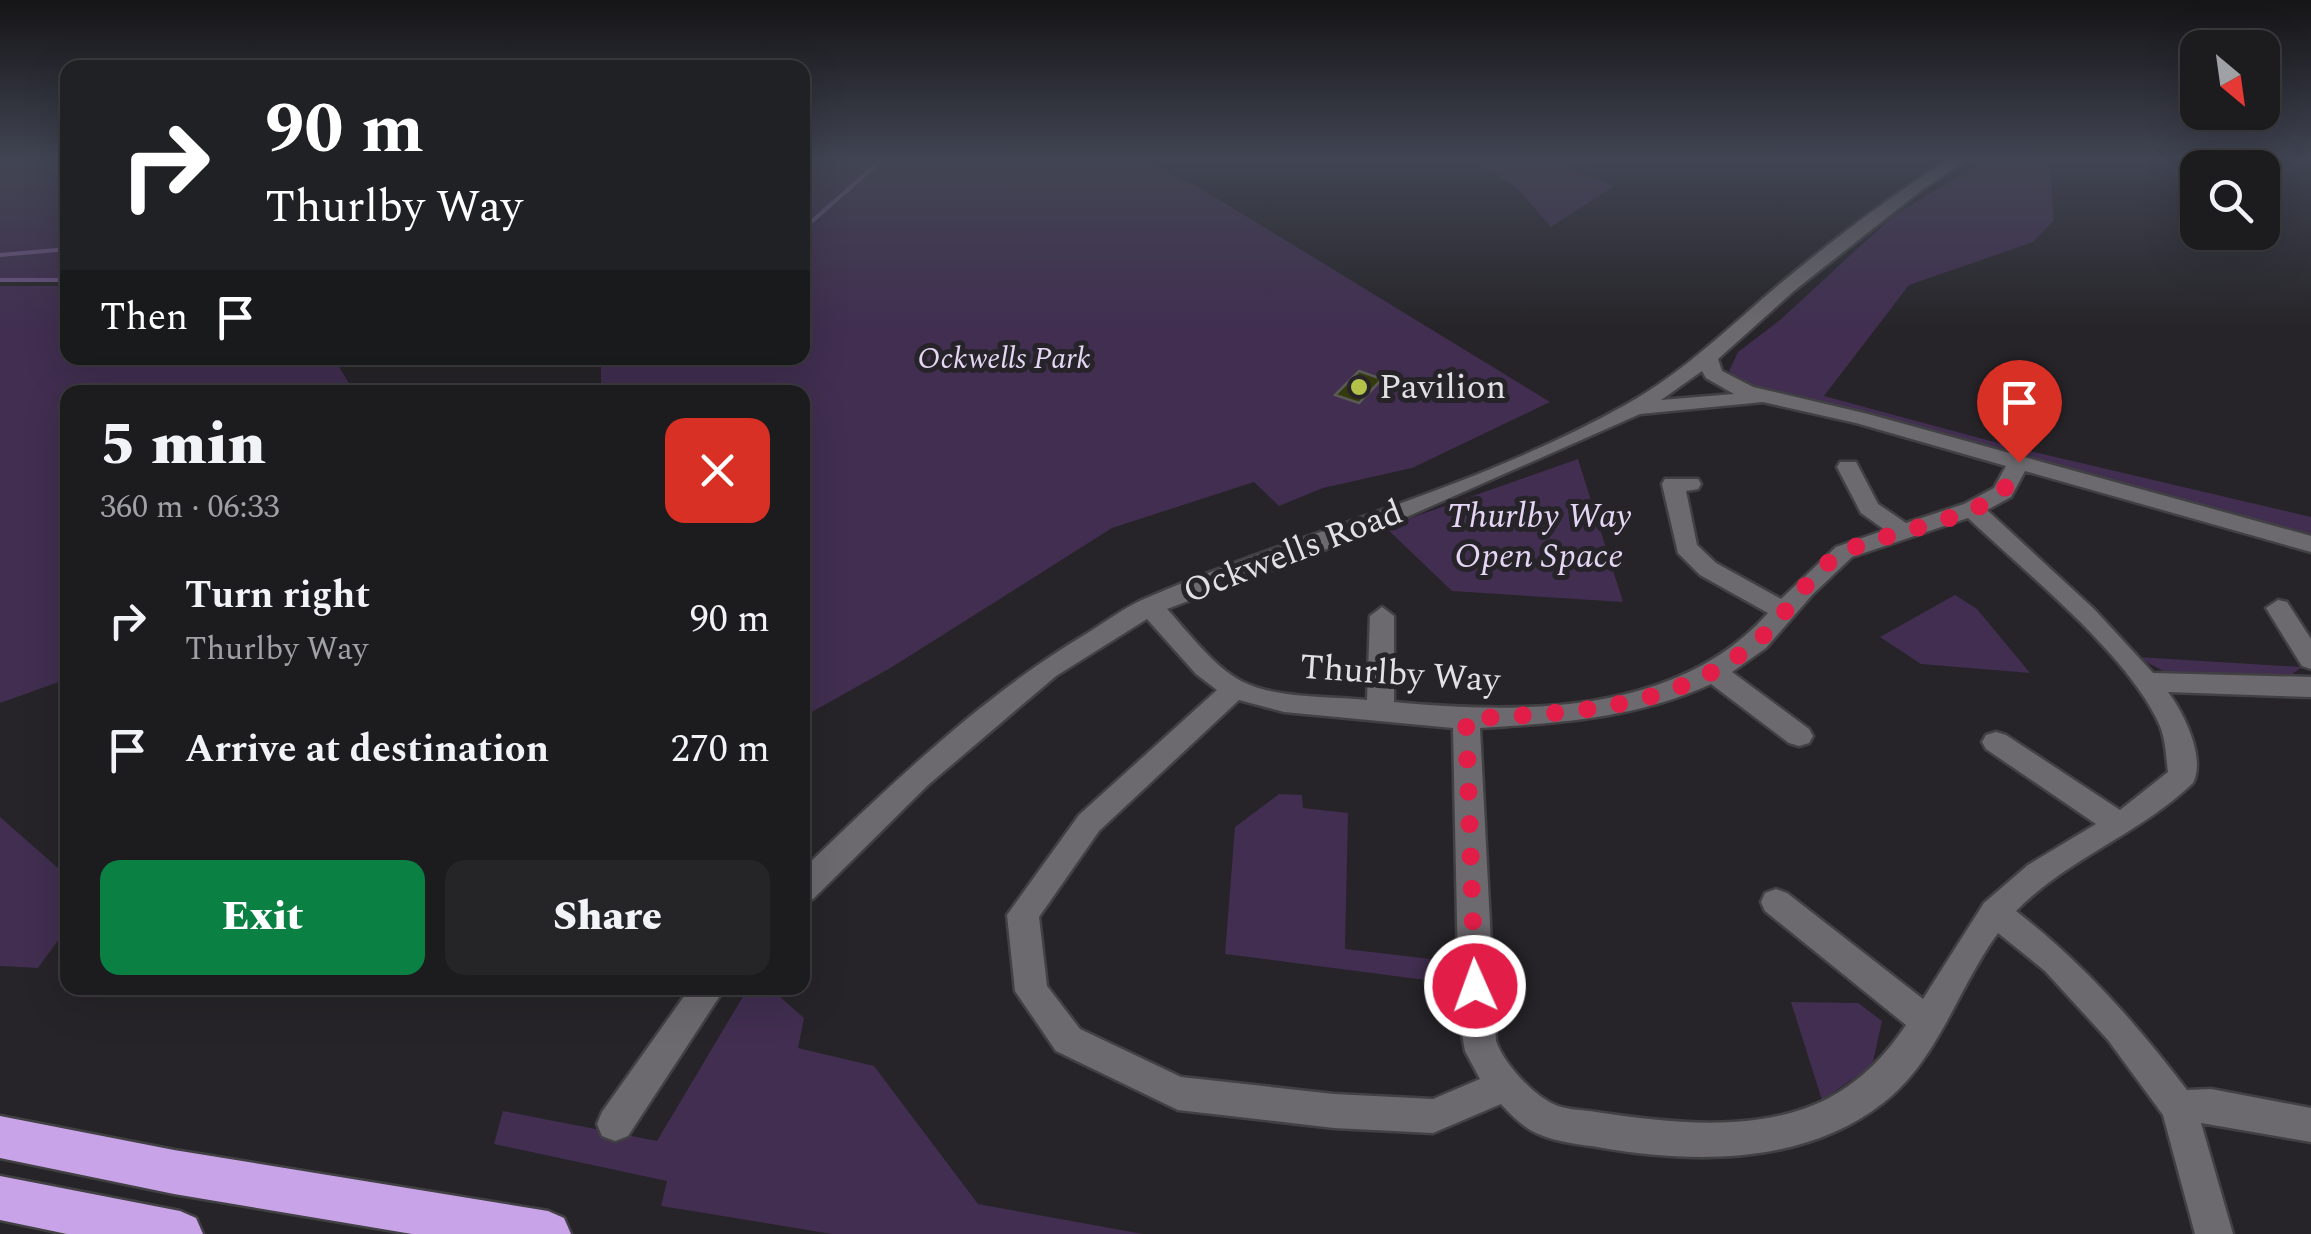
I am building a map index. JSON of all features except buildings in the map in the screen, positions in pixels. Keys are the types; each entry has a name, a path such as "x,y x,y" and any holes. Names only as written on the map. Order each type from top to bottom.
{"highway":[{"path":"0,1137 174,1172 548,1234"},
{"path":"0,1198 180,1234"}],"street":[{"name":"Ockwells Road","path":"810,882 918,777 1047,670 1150,606 1369,524 1566,442 1636,408 1708,358 1789,286 1880,216"},
{"path":"1708,358 1713,374 1746,392 1861,418 2311,544"},
{"path":"1636,408 1766,398"},
{"name":"Thurlby Way","path":"1150,606 1205,667 1234,690 1284,702 1466,719 1582,712 1663,696 1713,672 1757,642 1803,588 1844,552 1972,509 2003,492 2019,462"},
{"path":"1850,467 1868,508 1901,531"},
{"path":"1690,484 1673,484 1686,548 1708,569 1785,612"},
{"path":"1466,719 1475,986 1482,1050 1506,1085 1548,1121 1649,1140 1792,1130 1836,1115 1874,1090 1926,1021 1995,912 2053,863 2162,799 2183,775 2175,727 2145,682 2059,591 1972,509"},
{"path":"2278,608 2311,660"},
{"path":"1380,712 1382,616"},
{"path":"1713,672 1799,736"},
{"path":"2145,682 2311,687"},
{"path":"1234,690 1089,823 1023,915 1031,991 1068,1040 1178,1093 1334,1111 1433,1116 1506,1085"},
{"path":"1996,742 2120,824"},
{"path":"1776,902 1926,1021"},
{"path":"1995,912 2056,960 2120,1028 2179,1108 2214,1234"},
{"path":"615,1124 704,995"},
{"path":"2179,1108 2211,1106 2311,1124"}],"green space":[{"path":"0,216 60,216 60,280 0,280"},
{"name":"Ockwells Park","path":"810,216 1245,216 1550,402 1412,468 1323,488 1279,506 1254,482 1112,528 892,667 810,713 810,385 601,385 601,365 810,365"},
{"path":"1541,216 1569,216 1551,227"},
{"path":"1893,216 2054,216 2033,242 1909,285 1824,396 2009,446 2311,517 2311,538 1744,383 1729,371 1738,352 1780,320"},
{"path":"0,286 60,286 60,365 338,365 350,385 60,385 60,682 0,703"},
{"name":"Thurlby Way Open Space","path":"1578,459 1623,602 1452,591 1385,527"},
{"path":"1955,595 1977,609 2030,673 1921,664 1880,637"},
{"path":"2137,657 2302,667 2288,677 2165,672"},
{"path":"1279,794 1302,795 1303,808 1348,813 1345,949 1457,962 1456,984 1225,954 1235,827"},
{"path":"0,817 60,870 60,938 38,968 0,966"},
{"path":"744,995 778,995 804,1018 798,1048 874,1066 978,1204 1143,1234 832,1234 661,1206 667,1181 494,1144 503,1111 657,1141"},
{"path":"1791,1002 1858,1003 1882,1021 1872,1066 1822,1100"}],"waterway":[{"path":"810,223 818,216"},
{"path":"0,255 60,250"},
{"path":"0,280 60,280"}],"place":[{"name":"Pavilion","path":"1359,387"}],"route":[{"path":"1475,986 1466,719 1582,712 1663,696 1713,672 1757,642 1803,588 1844,552 1972,509 2003,492 2019,462"}]}
